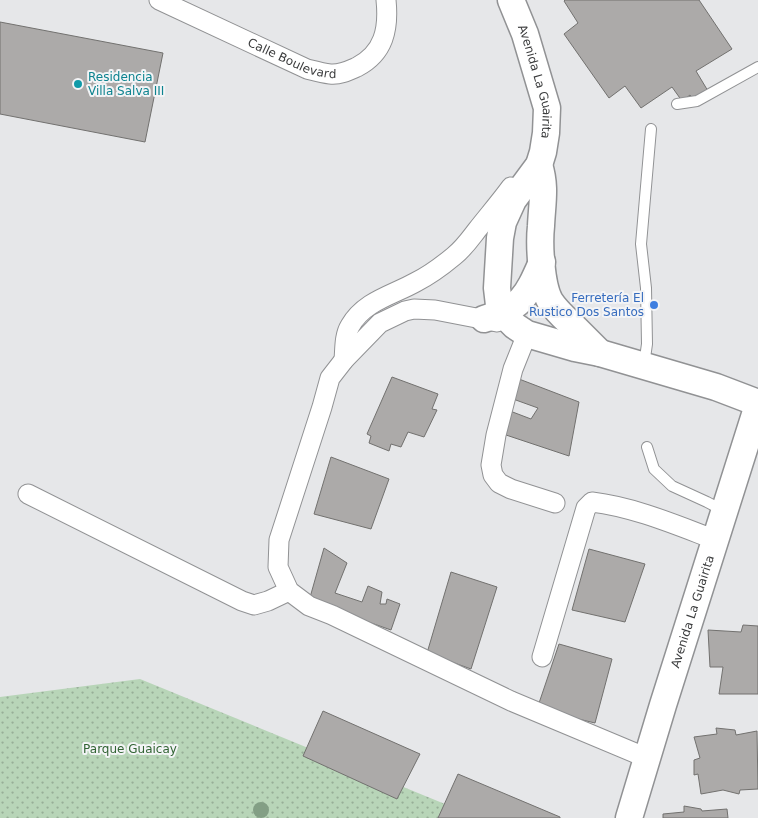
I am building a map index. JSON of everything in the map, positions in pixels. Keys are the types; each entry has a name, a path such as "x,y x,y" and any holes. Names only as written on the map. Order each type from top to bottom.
{"street":[{"name":"Calle Boulevard","path":"158,0 307,69 331,74 346,72 364,63 375,54 382,41 386,25 386,0"},
{"name":"Avenida La Guairita","path":"511,0 525,34 547,108 546,133 539,165 512,200 503,222 500,238 499,305 493,316 525,333 716,387 758,404 629,818"},
{"name":"Avenida La Guairita","path":"539,165 544,190 540,244 545,289 551,302 561,314 600,353"},
{"path":"344,360 345,343 349,327 357,316 368,306 382,298 430,275 456,255 512,186 539,165"},
{"path":"542,262 528,292 520,302 493,316 435,310 414,309 405,311 380,323 344,360 330,378 279,540 278,566 289,591 309,606 332,615 511,701 647,758"},
{"path":"525,333 512,369 496,435 491,465 493,475 499,483 511,489 554,503"},
{"path":"28,494 242,601 254,605 289,591"},
{"path":"542,657 586,508 592,502 611,505 670,523 716,540"}],"lane":[{"path":"677,104 697,102 758,67"},
{"path":"644,366 647,344 646,288 641,244 651,129"},
{"path":"647,447 654,468 672,486 724,512"}],"green space":[{"name":"Parque Guaicay","path":"140,679 479,818 0,818 0,697"}],"building":[{"path":"565,0 699,0 732,49 696,71 708,91 694,100 690,95 682,101 672,87 641,108 625,86 609,98 564,34 578,23"},
{"name":"Residencia Villa Salva III","path":"0,22 163,53 145,142 0,114"},
{"path":"392,377 438,394 432,409 437,410 424,437 408,432 401,447 391,444 389,451 369,443 371,436 367,434"},
{"path":"519,379 579,402 569,456 503,434 510,411 531,419 538,408 513,399"},
{"path":"331,457 389,479 371,529 314,514"},
{"path":"324,548 347,563 335,593 362,602 368,586 382,592 380,604 386,604 387,599 400,604 391,630 309,601"},
{"path":"589,549 645,564 625,622 572,610"},
{"path":"451,572 497,587 471,669 427,653"},
{"path":"743,625 758,626 758,694 719,694 723,667 710,667 708,630 741,632"},
{"path":"559,644 612,659 595,723 537,709"},
{"path":"323,711 420,754 397,799 303,756"},
{"path":"716,728 735,730 736,735 757,731 758,789 740,790 739,794 723,790 701,794 698,774 694,775 694,760 700,758 694,737 717,734"},
{"path":"458,774 560,817 560,818 438,818"},
{"path":"684,806 701,809 702,811 727,809 728,818 663,818 663,814 684,812"}],"place":[{"name":"Residencia Villa Salva III","path":"78,84"},
{"name":"Ferretería El Rustico Dos Santos","path":"654,305"}]}
